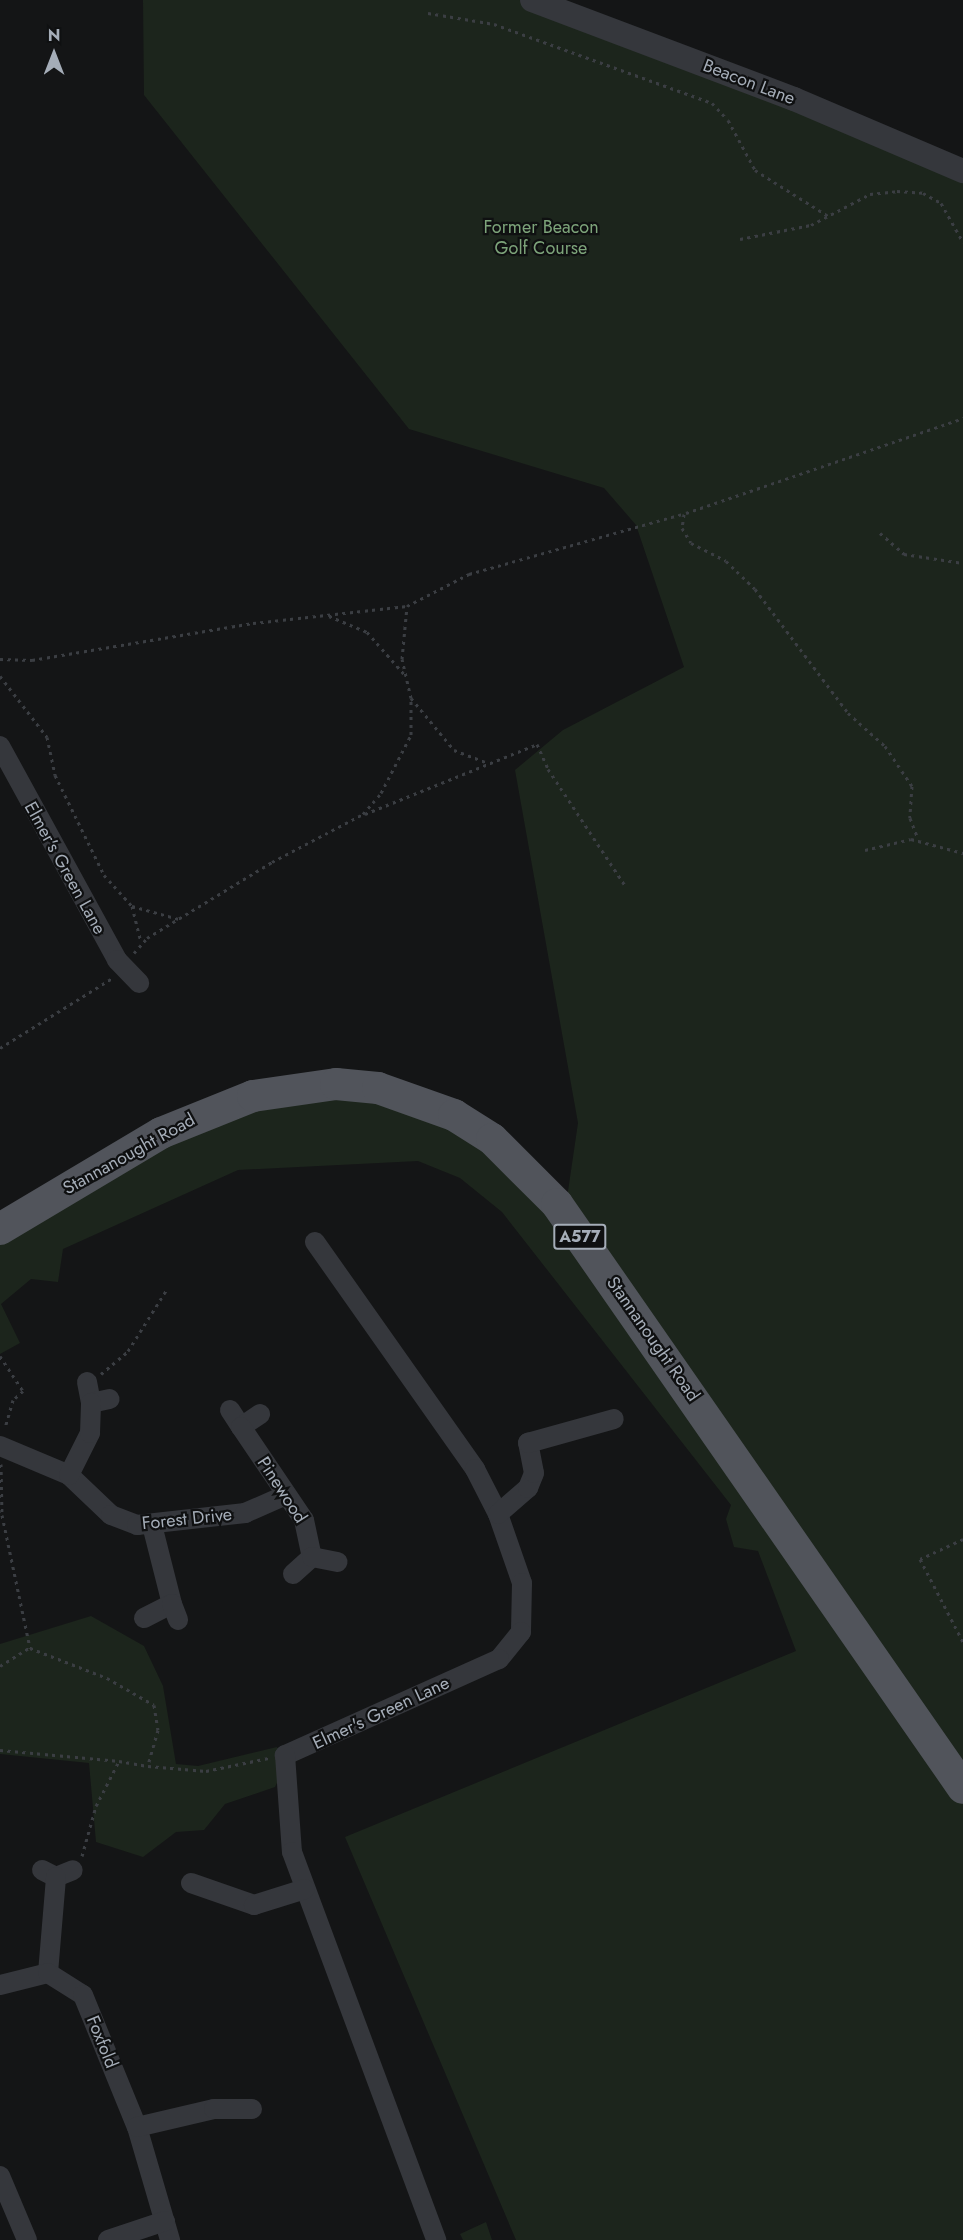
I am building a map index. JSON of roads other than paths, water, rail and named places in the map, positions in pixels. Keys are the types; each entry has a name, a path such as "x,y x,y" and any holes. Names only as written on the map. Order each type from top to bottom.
{"main road":[{"name":"Stannanought Road","path":"0,1229 161,1133 253,1096 299,1086 357,1086 415,1098 454,1115 516,1160 557,1204 963,1788"}],"street":[{"name":"Beacon Lane","path":"532,0 794,99 963,171"},
{"name":"Elmer's Green Lane","path":"0,746 133,976"},
{"name":"Elmer's Green Lane","path":"305,1889 292,1852 288,1754 499,1659 515,1644 524,1620 522,1583 498,1514 475,1469 315,1242"},
{"path":"69,1475 90,1433 100,1401 87,1382"},
{"name":"Pinewood","path":"230,1410 304,1520 312,1557"},
{"path":"241,1427 260,1414"},
{"path":"498,1514 528,1488 534,1473 528,1443 614,1419"},
{"name":"Forest Drive","path":"0,1446 69,1475 111,1515 152,1525 245,1513 286,1495"},
{"path":"144,1617 175,1612 152,1525"},
{"path":"293,1574 312,1557 338,1562"},
{"path":"0,1985 48,1973 57,1872"},
{"path":"191,1883 254,1905 305,1889 436,2240"},
{"name":"Foxfold","path":"48,1973 83,1995 137,2127 167,2231 108,2240"},
{"path":"137,2127 214,2109 252,2109"},
{"path":"0,2176 27,2240"}],"park label":[{"name":"Former Beacon Golf Course","path":"541,238"}]}
